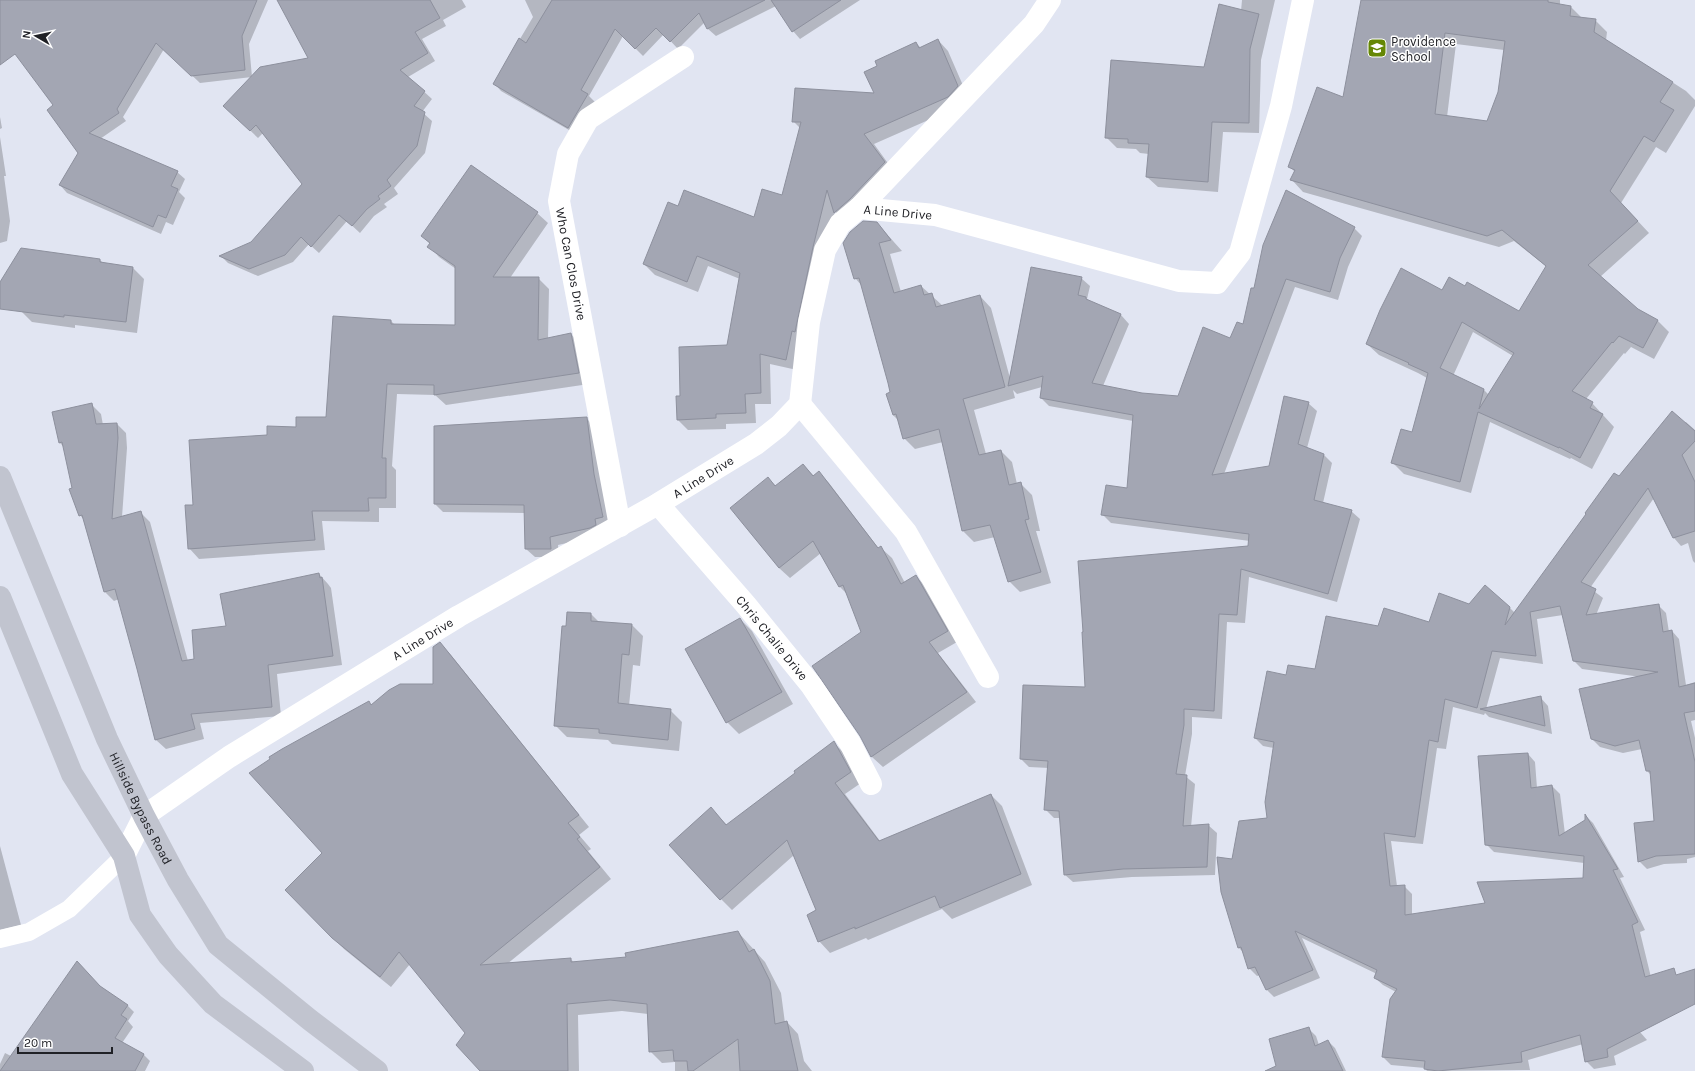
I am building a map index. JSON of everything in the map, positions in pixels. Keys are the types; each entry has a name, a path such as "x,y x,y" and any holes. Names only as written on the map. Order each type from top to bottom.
{"main road":[{"name":"Hillside Bypass Road","path":"0,477 107,739 144,816 178,880 218,945 310,1020 376,1071"},
{"path":"0,597 72,774 124,856 140,915 168,955 213,1004 303,1071"}],"street":[{"path":"859,208 1034,24 1050,0"},
{"name":"A Line Drive","path":"124,856 144,816 229,757 453,620 658,504 756,444 778,426 800,404 809,322 825,250 840,224 859,208 935,215 1179,280 1217,283 1240,253 1281,106 1303,0"},
{"name":"Who Can Clos Drive","path":"620,526 559,201 568,154 588,119 684,57"},
{"path":"800,404 906,532 988,677"},
{"name":"Chris Chalie Drive","path":"658,504 746,605 811,685 850,743 871,784"}],"lane":[{"path":"0,939 29,932 69,909 124,856"}],"building":[{"path":"0,0 257,0 242,36 245,70 191,76 156,43 117,109 119,113 89,133 178,171 171,186 178,189 166,218 158,215 153,227 59,185 78,153 47,110 53,105 15,54 0,65"},
{"path":"277,0 430,0 440,18 415,32 428,53 400,70 425,91 414,106 425,112 417,146 387,180 391,186 378,196 380,199 367,209 352,226 339,215 311,247 301,237 285,255 249,269 219,256 251,242 302,184 256,125 250,131 223,106 260,67 308,58"},
{"path":"552,0 765,0 707,29 699,13 670,42 656,28 635,49 615,29 581,90 588,94 568,128 493,84 519,38 526,43"},
{"path":"771,0 841,0 792,32"},
{"path":"1361,0 1548,0 1548,2 1571,6 1570,16 1596,19 1594,32 1673,82 1660,102 1674,110 1654,142 1644,136 1610,191 1638,221 1588,265 1638,309 1658,320 1643,348 1619,336 1613,343 1612,342 1572,391 1593,402 1590,408 1603,414 1580,458 1559,447 1478,412 1460,482 1391,463 1401,429 1412,432 1428,373 1366,344 1380,310 1401,268 1442,290 1449,277 1465,286 1467,282 1519,311 1546,266 1502,230 1487,236 1290,180 1295,170 1288,167 1317,87 1343,97","holes":["1445,33 1505,41 1498,92 1487,121 1435,114","1462,322 1514,353 1479,409 1484,389 1440,368"]},
{"path":"1219,4 1259,14 1250,49 1249,123 1212,122 1208,182 1146,177 1149,144 1128,143 1128,139 1105,138 1111,60 1204,67"},
{"path":"938,39 958,86 948,97 864,134 885,162 850,199 834,213 827,190 795,332 792,331 786,360 760,354 761,393 745,394 746,413 716,414 716,418 677,420 676,396 680,396 679,347 727,345 740,273 697,256 687,282 643,264 668,202 678,206 684,190 754,217 762,189 782,195 801,122 792,122 795,88 874,93 864,72 877,66 875,61 916,42 919,48"},
{"path":"471,165 538,212 493,277 539,277 538,340 571,333 579,373 434,395 434,385 387,384 382,458 386,458 386,498 368,498 369,511 312,511 315,540 188,549 185,505 193,505 189,440 267,435 267,426 296,427 296,417 326,417 333,316 391,320 391,324 455,325 455,266 427,247 430,243 421,236"},
{"path":"1286,190 1355,227 1340,258 1330,292 1286,279 1212,475 1269,466 1284,396 1309,402 1298,444 1324,454 1314,500 1352,510 1328,594 1241,569 1237,615 1219,614 1214,711 1184,709 1184,725 1176,774 1187,775 1183,826 1209,824 1207,867 1123,869 1064,875 1059,811 1044,810 1048,761 1020,759 1023,685 1085,687 1078,561 1248,546 1249,534 1101,515 1106,485 1127,488 1133,415 1040,398 1043,376 1008,386 1031,267 1082,277 1078,295 1086,297 1086,299 1121,314 1092,383 1142,393 1178,396 1203,327 1230,338 1237,322 1243,324 1251,288 1254,288 1263,245"},
{"path":"863,221 877,222 891,240 879,243 894,293 921,285 924,295 932,293 936,307 980,295 1005,387 963,399 979,455 1001,450 1009,485 1021,482 1029,519 1025,520 1041,572 1008,582 990,525 962,531 939,429 903,439 896,414 893,415 886,394 890,392 888,383 859,278 854,279 843,243 850,232"},
{"path":"21,248 100,259 100,262 133,267 126,322 64,315 64,317 0,309 0,282"},
{"path":"92,403 96,424 117,423 118,438 112,519 141,511 182,661 194,659 192,630 226,626 220,594 319,573 320,578 322,577 333,656 268,665 272,707 191,714 195,729 155,740 115,589 104,592 82,515 79,516 69,489 72,488 62,442 59,443 52,412"},
{"path":"1672,411 1695,431 1695,441 1682,455 1695,482 1695,531 1673,538 1648,488 1581,582 1596,589 1586,615 1659,604 1663,632 1672,630 1679,687 1695,683 1695,711 1684,713 1695,762 1695,854 1656,856 1638,862 1634,823 1654,821 1650,771 1646,771 1639,740 1615,746 1591,739 1579,689 1658,672 1573,661 1560,606 1530,612 1536,656 1492,651 1477,708 1445,699 1438,742 1429,740 1415,837 1384,833 1390,886 1405,885 1405,915 1485,903 1477,882 1583,878 1584,856 1485,845 1478,756 1528,753 1531,788 1552,785 1559,836 1585,820 1585,814 1618,869 1613,870 1638,922 1632,925 1645,977 1674,968 1676,975 1695,969 1695,1004 1607,1049 1608,1057 1585,1062 1580,1035 1521,1052 1522,1062 1438,1071 1424,1069 1425,1061 1382,1057 1390,999 1397,989 1374,978 1377,970 1295,931 1313,970 1266,990 1255,967 1248,969 1241,947 1238,948 1221,892 1217,857 1232,859 1239,821 1267,818 1265,802 1274,742 1254,738 1267,671 1286,675 1288,665 1315,669 1326,616 1378,626 1384,608 1429,622 1439,593 1469,604 1485,585 1510,607 1505,625 1614,473 1619,476"},
{"path":"587,417 594,474 603,517 595,519 596,525 590,528 550,537 551,549 525,549 524,505 434,504 434,426"},
{"path":"803,464 813,476 819,471 878,548 881,546 901,584 916,575 948,631 929,642 967,692 871,757 860,736 812,666 861,632 843,585 839,587 813,541 779,568 730,508 768,477 775,486"},
{"path":"567,612 591,613 591,621 632,624 629,655 622,654 618,703 671,709 668,740 599,733 599,729 554,726 562,626 566,626"},
{"path":"740,618 782,692 726,723 685,649"},
{"path":"440,642 579,815 568,823 580,837 577,839 600,867 480,965 571,958 571,962 626,957 625,953 738,931 749,952 754,949 770,981 775,1024 787,1021 798,1071 740,1071 738,1039 693,1071 688,1071 687,1061 674,1061 673,1050 649,1052 647,1004 610,1000 567,1004 568,1071 480,1071 456,1045 465,1033 399,952 380,977 332,938 285,890 322,853 249,773 282,749 369,701 371,705 389,690 400,684 433,684 433,647"},
{"path":"1541,696 1545,726 1480,709"},
{"path":"834,741 851,772 835,783 879,841 991,794 1021,874 940,908 935,896 855,929 855,927 818,942 807,915 816,910 787,840 720,900 669,845 711,807 726,825 795,773 794,771"},
{"path":"77,961 100,986 128,1005 121,1015 127,1019 115,1038 144,1054 135,1071 0,1071"},
{"path":"1309,1027 1315,1046 1328,1040 1343,1071 1265,1071 1276,1066 1269,1039"}],"place":[{"name":"Providence School","path":"1377,48"}]}
